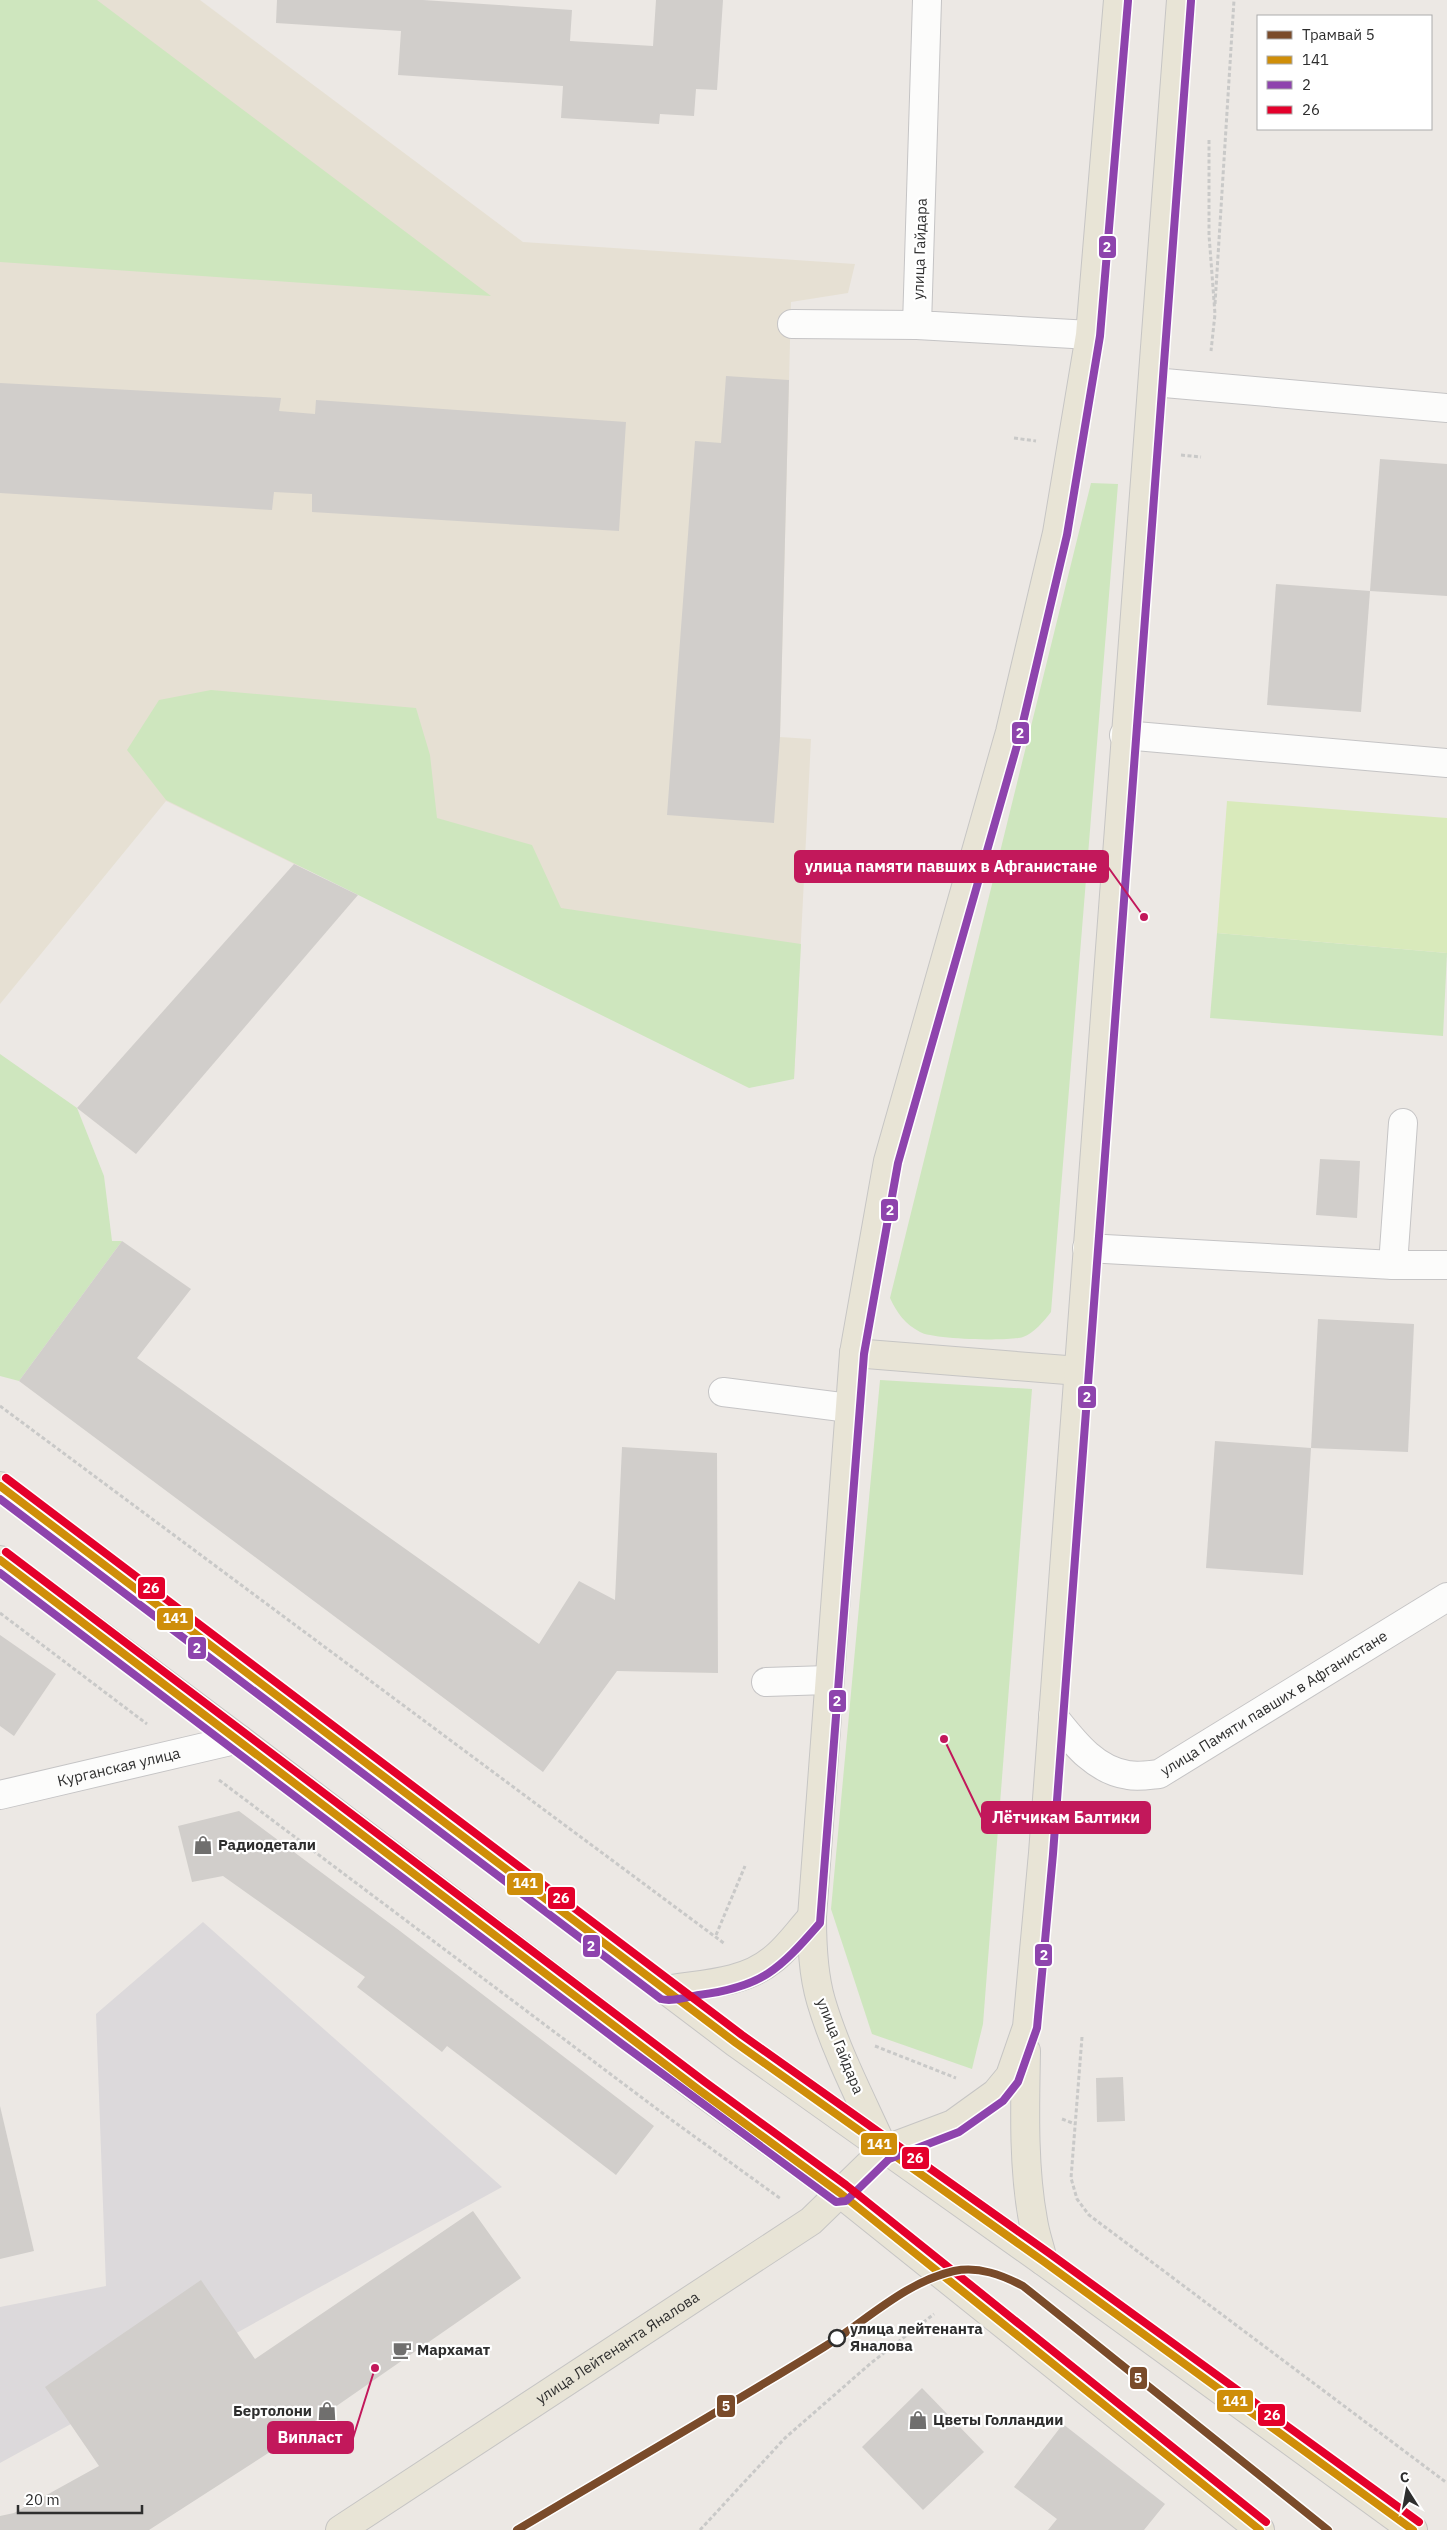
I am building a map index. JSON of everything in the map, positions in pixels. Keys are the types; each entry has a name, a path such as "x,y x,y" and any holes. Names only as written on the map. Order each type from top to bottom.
{"main road":[{"name":"улица Гайдара","path":"884,2150 832,2034 820,2000 813,1956 812,1917 828,1680 854,1353 888,1161 1010,732 1058,533 1090,335 1118,0"},
{"path":"1043,2261 1032,2220 1026,2105 1027,2027 1053,1716 1124,735 1153,382 1181,0"},
{"path":"854,1353 1079,1371"},
{"path":"0,1486 665,1990 884,2150 1043,2261 1413,2530"},
{"path":"0,1560 240,1739 698,2090 840,2193 1241,2521 1260,2530"},
{"path":"665,1990 740,1978 755,1972 773,1960 812,1917"},
{"path":"884,2150 953,2124 996,2093 1010,2076 1027,2027"},
{"name":"улица Лейтенанта Яналова","path":"340,2530 811,2221 884,2150"}],"street":[{"name":"улица Гайдара","path":"917,326 927,0"},
{"path":"792,324 917,326 1090,335"},
{"path":"1153,382 1447,408"},
{"path":"1124,735 1447,763"},
{"path":"1393,1265 1402,1123"},
{"path":"1087,1248 1393,1265 1447,1266"},
{"path":"722,1392 849,1408"},
{"name":"улица Памяти павших в Афганистане","path":"1053,1716 1078,1747 1104,1768 1128,1775 1159,1774 1447,1597"},
{"path":"766,1682 828,1680"},
{"name":"Курганская улица","path":"0,1795 240,1739"}],"path":[{"path":"1208,388 1215,314 1234,0"},
{"path":"1208,151 1209,244 1215,314"},
{"path":"0,1406 716,1935 755,1972"},
{"path":"0,1613 90,1679 183,1753 650,2104 811,2221"},
{"path":"716,1935 745,1866"},
{"path":"1082,2037 1071,2178 1077,2199 1089,2215 1447,2483"},
{"path":"866,2043 996,2093"},
{"path":"1026,2105 1075,2124"},
{"path":"700,2530 785,2438 871,2363 937,2312 929,2306"}],"shaded area":[{"path":"0,0 200,0 523,242 855,264 848,293 791,302 780,737 811,739 794,1079 294,864 166,801 0,1004"},
{"path":"203,1922 502,2187 0,2463 0,2307 106,2286 96,2014"}],"green space":[{"path":"0,0 97,0 491,296 0,262"},
{"path":"1091,483 1118,484 1051,1312 1031,1333 1015,1339 970,1339 927,1334 920,1332 906,1322 890,1298"},
{"path":"211,690 416,708 430,755 437,818 532,845 561,908 801,944 794,1079 749,1088 166,800 127,750 159,700"},
{"path":"1227,801 1447,818 1447,953 1217,933"},
{"path":"1217,933 1447,953 1443,1036 1210,1018"},
{"path":"0,1054 77,1108 104,1176 112,1241 122,1241 19,1381 0,1376"},
{"path":"880,1380 1032,1389 983,2024 972,2069 872,2034 831,1909"}],"building":[{"path":"277,0 423,0 572,10 570,41 653,46 656,0 723,0 717,90 696,89 694,116 660,114 659,124 561,118 563,86 398,75 401,31 276,23"},
{"path":"726,376 789,380 780,737 774,823 667,815 695,441 721,443"},
{"path":"0,383 281,398 279,411 315,414 316,400 626,422 619,531 312,512 312,494 274,492 272,510 0,493"},
{"path":"1380,459 1447,464 1447,596 1370,591"},
{"path":"1276,584 1370,591 1361,712 1267,705"},
{"path":"294,864 358,895 136,1154 77,1108"},
{"path":"1320,1159 1360,1161 1357,1218 1316,1215"},
{"path":"122,1241 191,1289 137,1358 539,1644 579,1581 615,1600 622,1447 717,1453 718,1673 617,1671 543,1772 19,1381"},
{"path":"1318,1319 1414,1324 1408,1452 1311,1448"},
{"path":"1215,1441 1311,1448 1303,1575 1206,1568"},
{"path":"0,1635 56,1674 14,1736 0,1726"},
{"path":"239,1811 400,1931 654,2126 616,2175 447,2046 442,2052 357,1987 365,1977 223,1876 192,1882 178,1826"},
{"path":"1123,2077 1125,2121 1097,2122 1096,2078"},
{"path":"0,2106 34,2251 0,2259"},
{"path":"473,2211 521,2278 276,2448 149,2530 0,2530 0,2516 14,2513 99,2466 45,2387 201,2280 255,2359"},
{"path":"922,2388 984,2452 923,2510 862,2447"},
{"path":"1063,2424 1165,2504 1144,2530 1048,2530 1057,2519 1014,2487"}],"tram line":[{"name":"5","path":"517,2530 824,2347 902,2293 936,2276 963,2270 990,2272 1023,2286 1328,2530"}],"transit line":[{"name":"2","path":"0,1499 661,1999 675,2000 721,1992 754,1981 768,1974 793,1953 820,1923 864,1354 898,1163 1020,735 1067,535 1100,336 1128,1"},
{"name":"2","path":"0,1573 622,2044 836,2202 846,2201 889,2159 959,2132 1003,2101 1018,2082 1037,2028 1053,1854 1191,1"},
{"name":"26","path":"6,1478 742,2035 1049,2253 1419,2522"},
{"name":"141","path":"0,1486 736,2043 1043,2261 1413,2530"},
{"name":"26","path":"6,1552 705,2082 846,2185 1266,2522"},
{"name":"141","path":"0,1560 699,2090 840,2193 1260,2530"}],"place":[{"name":"улица памяти павших в Афганистане","path":"1144,917"},
{"name":"Лётчикам Балтики","path":"944,1739"},
{"name":"Радиодетали","path":"203,1845"},
{"name":"улица лейтенанта Яналова","path":"837,2338"},
{"name":"Мархамат","path":"402,2350"},
{"name":"Випласт","path":"375,2368"},
{"name":"Бертолони","path":"327,2411"},
{"name":"Цветы Голландии","path":"918,2420"}]}
